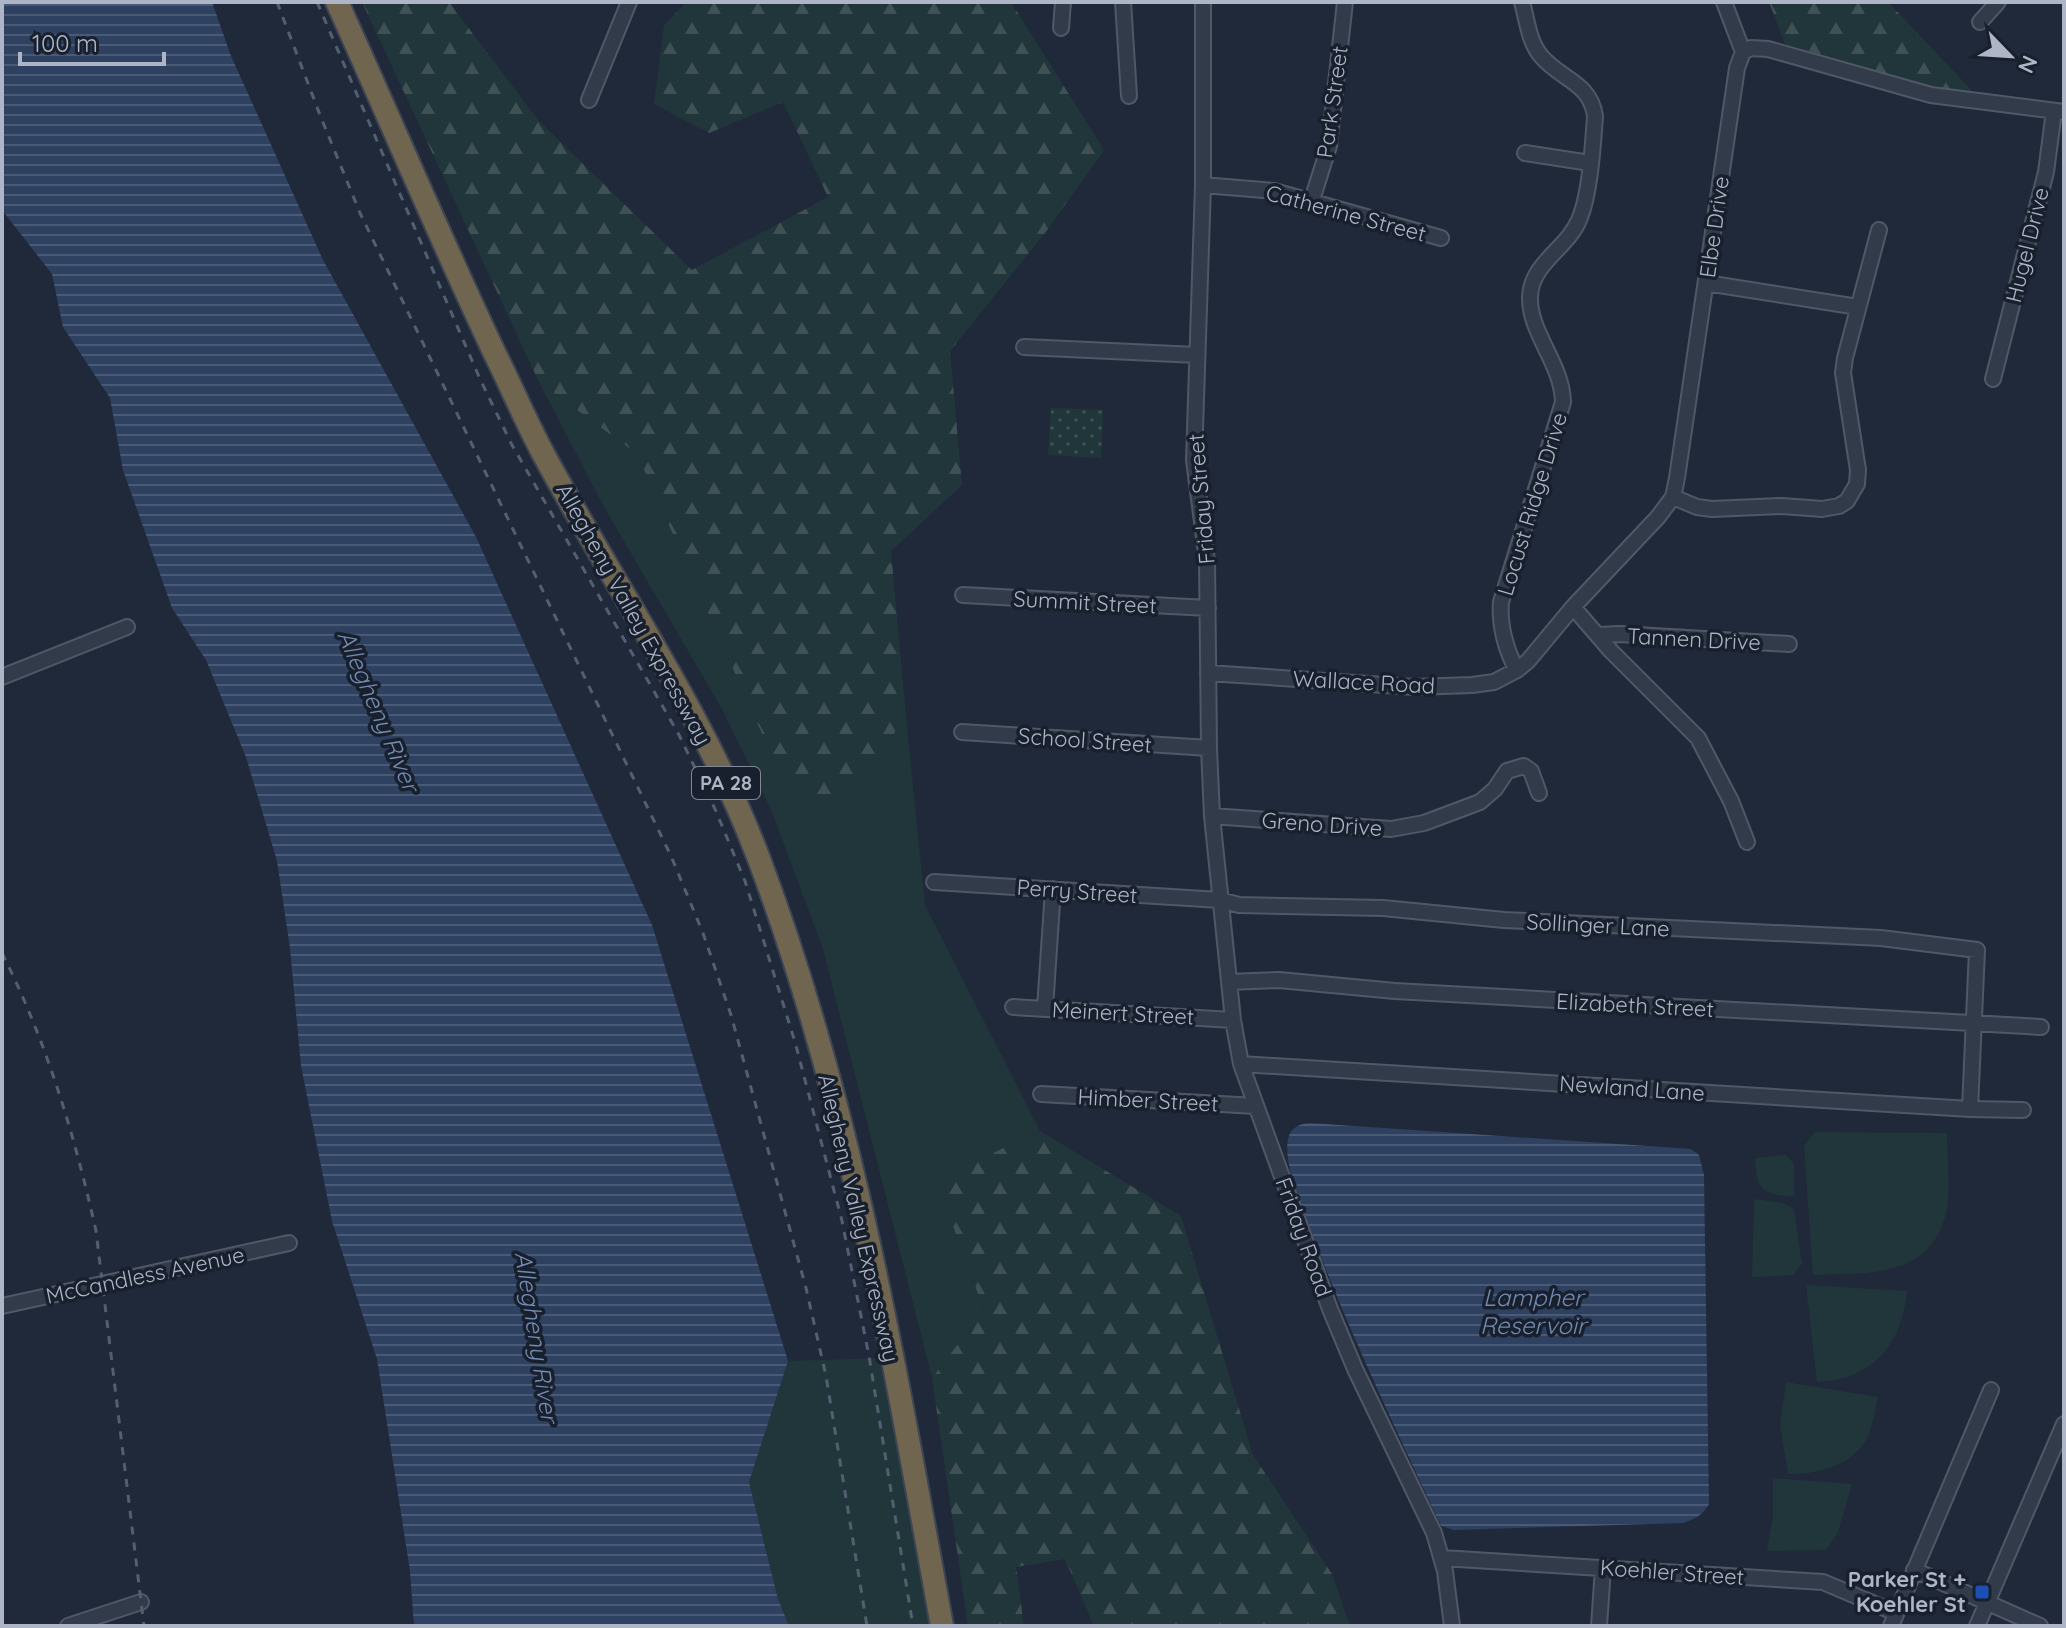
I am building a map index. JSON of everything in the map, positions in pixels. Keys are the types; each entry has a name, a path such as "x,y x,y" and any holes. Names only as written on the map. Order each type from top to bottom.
{"highway":[{"name":"Allegheny Valley Expressway","path":"337,2 460,280 543,454 690,709 757,855 799,978 863,1213 893,1355 942,1626"},
{"name":"Allegheny Valley Expressway","path":"351,2 512,362 570,475 712,725 755,817 786,896 826,1026 873,1202 901,1332 953,1626"}],"street":[{"path":"589,100 629,2"},
{"path":"1061,28 1063,2"},
{"path":"1123,2 1129,96"},
{"name":"Friday Street","path":"1203,2 1203,185 1194,460 1205,532 1209,748 1220,900"},
{"name":"Park Street","path":"1312,200 1329,146 1345,2"},
{"name":"Locust Ridge Drive","path":"1517,670 1501,624 1501,602 1563,402 1561,381 1531,307 1531,289 1540,268 1574,231 1580,219 1595,116 1594,105 1579,84 1549,64 1539,53 1522,2"},
{"path":"1724,2 1743,52 1751,48 1768,49 1931,95 2059,111"},
{"path":"1980,22 1998,2"},
{"name":"Elbe Drive","path":"1673,497 1737,68 1743,52"},
{"name":"Hugel Drive","path":"1993,379 2059,111"},
{"path":"1525,153 1590,163"},
{"name":"Catherine Street","path":"1203,185 1266,190 1312,200 1441,238"},
{"path":"1517,670 1673,497 1697,507 1712,509 1782,506 1822,509 1847,501 1857,484 1858,470 1843,373 1879,230"},
{"path":"1706,283 1858,307"},
{"path":"1024,347 1197,355"},
{"name":"Summit Street","path":"963,595 1208,608"},
{"path":"1573,607 1698,738 1713,763 1747,842"},
{"path":"2,677 127,627"},
{"name":"Tannen Drive","path":"1598,635 1789,644"},
{"name":"Wallace Road","path":"1208,673 1414,687 1483,684 1517,670"},
{"name":"School Street","path":"962,732 1209,748"},
{"name":"Greno Drive","path":"1212,816 1391,829 1438,819 1480,802 1495,789 1507,771 1524,766 1531,771 1539,793"},
{"name":"Perry Street","path":"934,882 1220,900"},
{"path":"1045,1008 1053,889"},
{"name":"Sollinger Lane","path":"1220,900 1239,905 1383,908 1504,920 1881,938 1977,950 1974,1025"},
{"name":"Friday Road","path":"1220,900 1241,1064 1330,1309 1355,1369 1434,1533 1442,1558 1452,1626"},
{"name":"Elizabeth Street","path":"1229,982 1279,980 1395,991 2041,1027"},
{"name":"Meinert Street","path":"1013,1007 1233,1020"},
{"path":"1970,1109 1974,1025"},
{"name":"Newland Lane","path":"1241,1064 2023,1110"},
{"name":"Himber Street","path":"1041,1094 1256,1106"},
{"name":"McCandless Avenue","path":"2,1306 289,1243"},
{"path":"1893,1619 1991,1390"},
{"path":"1977,1626 2064,1424"},
{"name":"Koehler Street","path":"1442,1558 1823,1582 1893,1619"},
{"path":"1599,1626 1603,1568"},
{"path":"1914,1570 2040,1626"},
{"path":"68,1626 141,1602"}],"green space":[{"path":"362,2 449,2 538,120 692,270 828,197 783,102 709,133 654,104 664,25 687,2 1011,2 1104,150 1045,233 950,351 962,485 891,551 906,717 843,803 793,803 637,454 539,382"},
{"path":"1769,2 1888,2 1977,96 1932,88 1785,44"},
{"path":"539,382 637,454 793,803 843,802 906,717 925,905 1040,1131 936,1180 984,1310 932,1378 823,949 771,810 722,709 604,507"},
{"path":"1051,408 1103,410 1101,458 1048,455"},
{"path":"1040,1131 1181,1216 1253,1455 1332,1574 1350,1626 1094,1626 1065,1559 1016,1567 1024,1626 968,1626 932,1378 984,1310 936,1180"},
{"path":"1815,1132 1947,1133 1949,1186 1946,1214 1938,1235 1926,1251 1893,1268 1854,1274 1813,1275 1804,1146"},
{"path":"1786,1155 1794,1164 1794,1196 1768,1192 1757,1177 1755,1158"},
{"path":"1754,1199 1783,1203 1794,1209 1802,1264 1793,1275 1752,1277"},
{"path":"1806,1285 1907,1291 1899,1327 1881,1356 1854,1374 1817,1382"},
{"path":"879,1358 932,1626 789,1626 778,1599 749,1482 788,1361"},
{"path":"1786,1382 1878,1397 1870,1430 1859,1449 1832,1467 1788,1474 1780,1426"},
{"path":"1773,1478 1852,1484 1838,1532 1826,1550 1767,1551 1773,1515"}],"water":[{"name":"Allegheny River","path":"2,2 212,2 231,56 323,260 476,537 652,925 788,1361 749,1482 778,1599 789,1626 414,1626 410,1571 377,1359 332,1221 301,1066 290,948 277,861 246,757 206,660 172,608 123,470 110,398 63,327 52,274 2,210"},
{"name":"Lampher Reservoir","path":"1310,1123 1691,1149 1699,1155 1704,1175 1709,1504 1704,1511 1683,1523 1454,1530 1441,1526 1356,1341 1294,1184 1288,1160 1288,1139 1296,1127"}],"railway":[{"path":"277,2 360,213 671,856 703,933 731,1015 806,1288 826,1376 867,1626"},
{"path":"317,2 480,379 512,445 678,733 745,881 795,1042 842,1221 869,1356 913,1626"},
{"path":"2,953 58,1089 96,1231 144,1626"}],"place":[{"name":"Parker St + Koehler St","path":"1982,1592"}]}
